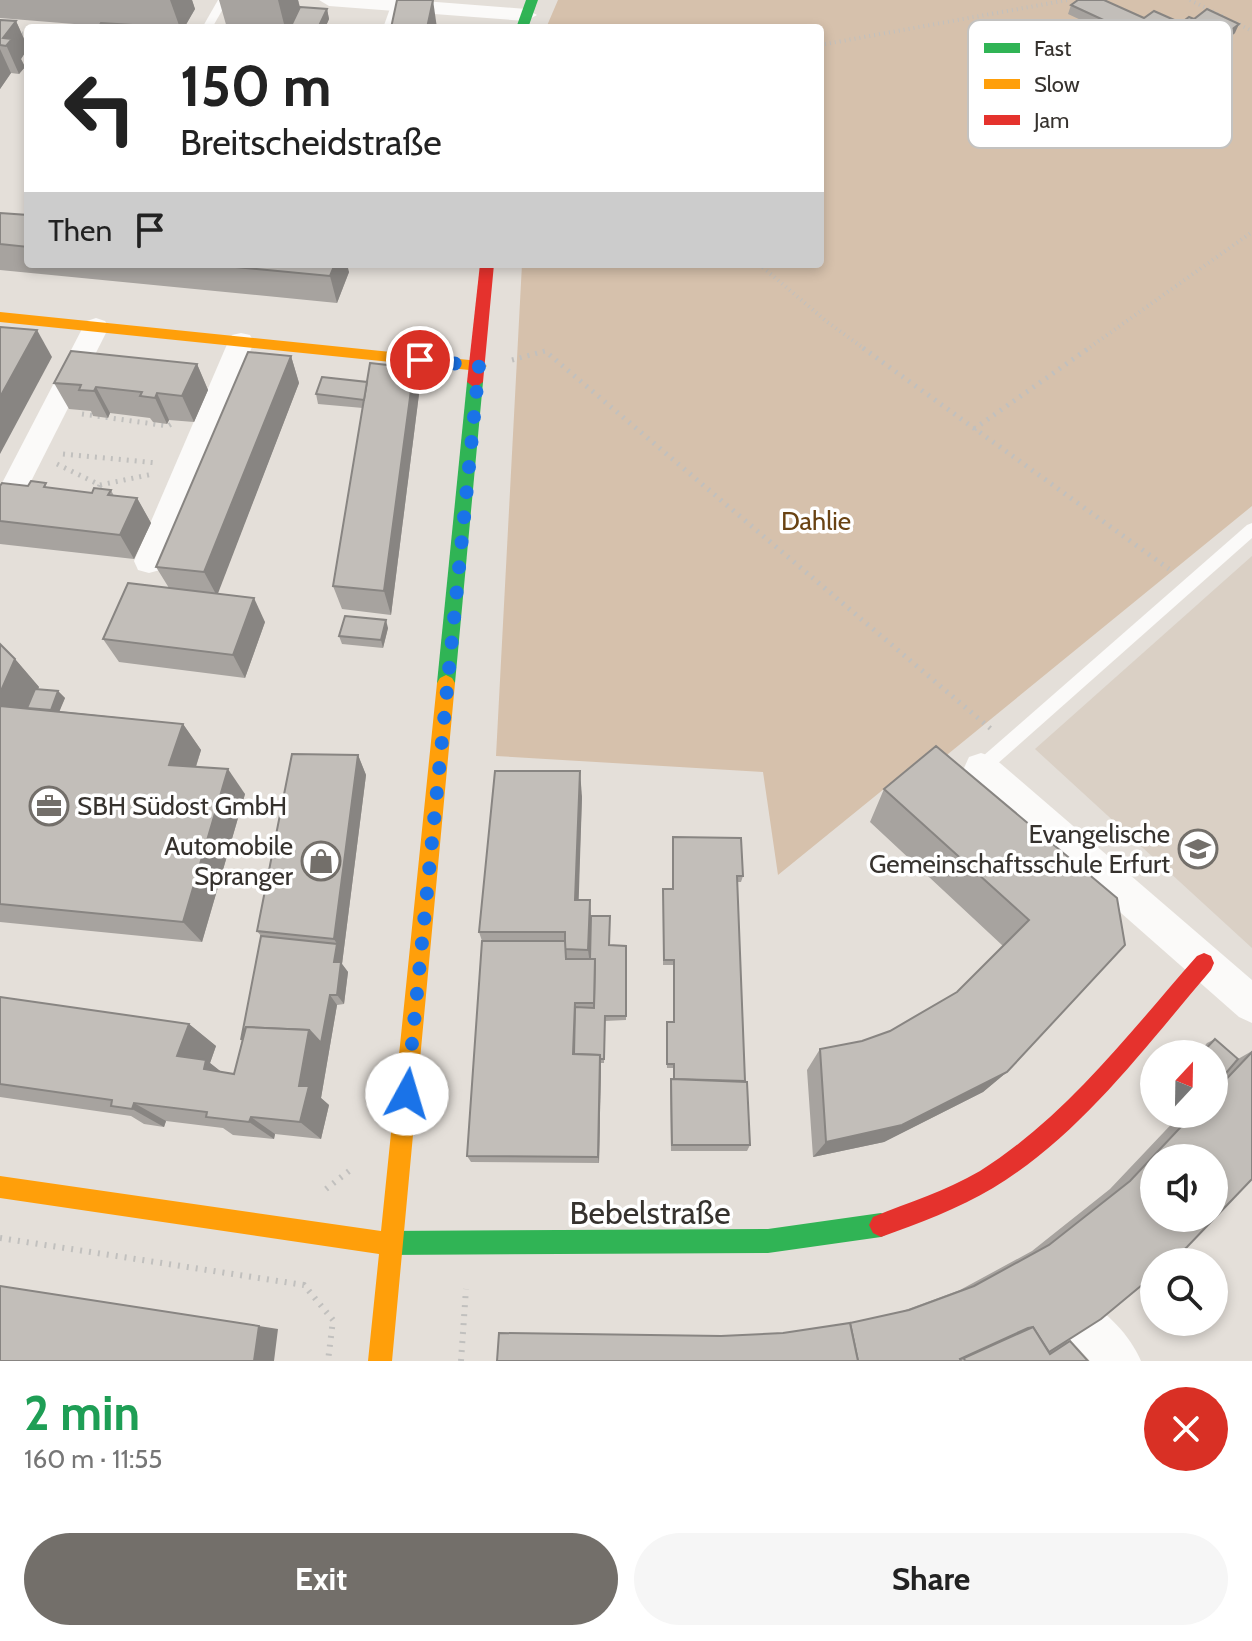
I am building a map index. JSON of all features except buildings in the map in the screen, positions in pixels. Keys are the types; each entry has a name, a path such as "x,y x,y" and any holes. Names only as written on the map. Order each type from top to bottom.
{"street":[{"path":"329,0 527,14"},
{"path":"380,1361 487,268"},
{"path":"0,317 479,366"},
{"path":"17,501 33,451 96,327"},
{"path":"149,561 241,342"},
{"path":"97,492 171,507"},
{"path":"981,768 1252,1004"},
{"name":"Bebelstraße","path":"0,1187 392,1245 768,1241 874,1228 936,1204 987,1179 1027,1151 1096,1085 1204,963"},
{"path":"1082,1321 1119,1361"}],"lane":[{"path":"209,24 223,0"},
{"path":"389,24 396,5"},
{"path":"981,768 1252,529"}],"path":[{"path":"824,44 1068,0"},
{"path":"1190,0 1230,20"},
{"path":"1232,21 1252,31"},
{"path":"14,33 24,34"},
{"path":"974,429 1252,232"},
{"path":"764,268 826,321 1189,584"},
{"path":"510,360 545,351 1008,743"},
{"path":"53,411 168,426 170,423 206,426"},
{"path":"33,451 189,466"},
{"path":"33,451 97,492 189,466"},
{"path":"311,1187 327,1189 354,1167"},
{"path":"0,1238 304,1285 333,1320 328,1361"},
{"path":"461,1361 469,1244"}],"shaded area":[{"name":"Evangelische Gemeinschaftsschule Erfurt","path":"1252,556 1252,948 1035,749"}],"green space":[{"name":"Dahlie","path":"558,0 1252,0 1252,506 937,763 927,754 778,875 763,772 496,756 522,268 824,268 824,24 548,24"}],"traffic: fast":[{"path":"523,24 532,0"},
{"path":"446,683 475,382"},
{"path":"382,1243 768,1241 881,1225"}],"traffic: slow":[{"path":"0,317 479,366"},
{"path":"380,1361 446,683"},
{"path":"0,1187 382,1243"}],"traffic: jam":[{"path":"475,382 487,268"},
{"path":"881,1225 962,1193 1017,1159 1047,1135 1103,1079 1204,963"}],"place":[{"name":"SBH Südost GmbH","path":"49,806"},
{"name":"Evangelische Gemeinschaftsschule Erfurt","path":"1198,849"},
{"name":"Automobile Spranger","path":"321,861"}],"route":[{"path":"407,1094 479,366 420,360"}]}
